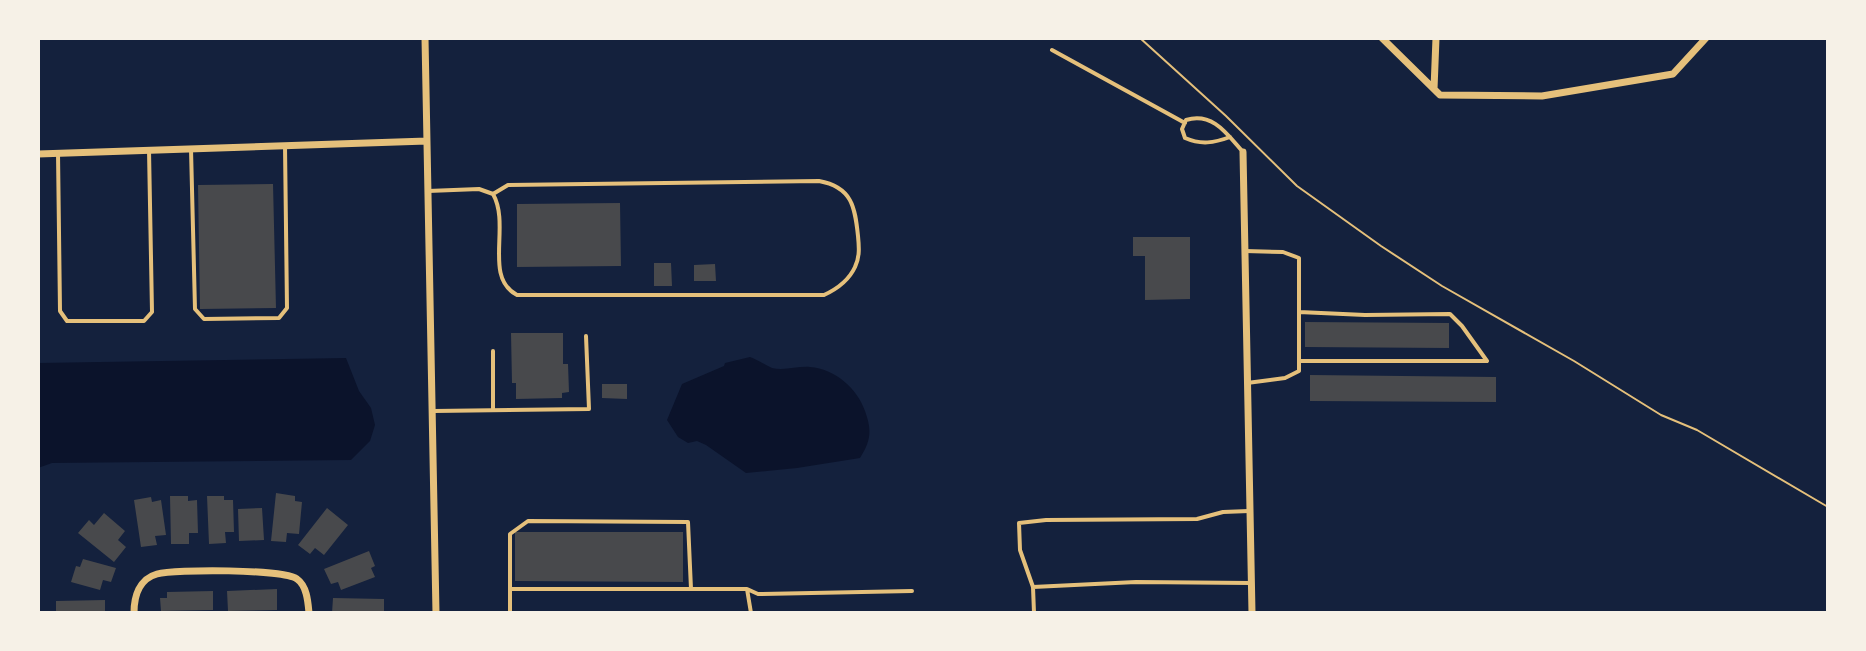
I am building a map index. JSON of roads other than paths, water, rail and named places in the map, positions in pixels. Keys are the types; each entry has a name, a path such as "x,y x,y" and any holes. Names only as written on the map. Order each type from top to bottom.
{"street":[{"path":"425,38 436,613"},
{"path":"1382,38 1440,95 1542,96 1673,74 1706,38"},
{"path":"1434,89 1436,38"},
{"path":"38,154 427,141"},
{"path":"1243,152 1252,613"},
{"path":"134,613 134,601 143,582 156,574 243,572 289,574 301,581 309,613"}],"lane":[{"path":"1052,50 1185,123"},
{"path":"1230,137 1213,143 1195,142 1185,138 1182,129 1186,120 1197,117 1218,123 1243,152"},
{"path":"191,149 197,315 204,319 279,318 287,308 285,146"},
{"path":"58,153 60,311 63,317 67,321 144,321 152,312 149,150"},
{"path":"428,191 479,189 493,194 500,206 500,279 506,289 517,295 824,295 842,284 857,263 859,246 855,210 850,199 832,183 508,185 493,194"},
{"path":"1245,251 1283,252 1299,258 1299,371 1285,378 1247,383"},
{"path":"1299,312 1450,314 1487,361 1299,361"},
{"path":"432,411 589,409 586,336"},
{"path":"493,351 493,410"},
{"path":"1034,613 1033,587 1020,550 1019,523 1197,519 1223,512 1250,511"},
{"path":"510,613 510,534 528,521 688,522 691,589"},
{"path":"1033,587 1136,582 1251,583"},
{"path":"510,589 747,589 758,594 912,591"},
{"path":"747,589 751,613"}],"water":[{"path":"750,357 777,369 805,367 828,371 851,387 869,424 868,441 860,458 746,473 706,445 697,441 688,443 678,437 667,420 682,384 725,363"},
{"path":"346,358 359,391 371,408 375,425 370,441 351,460 52,463 38,468 38,363"}]}
